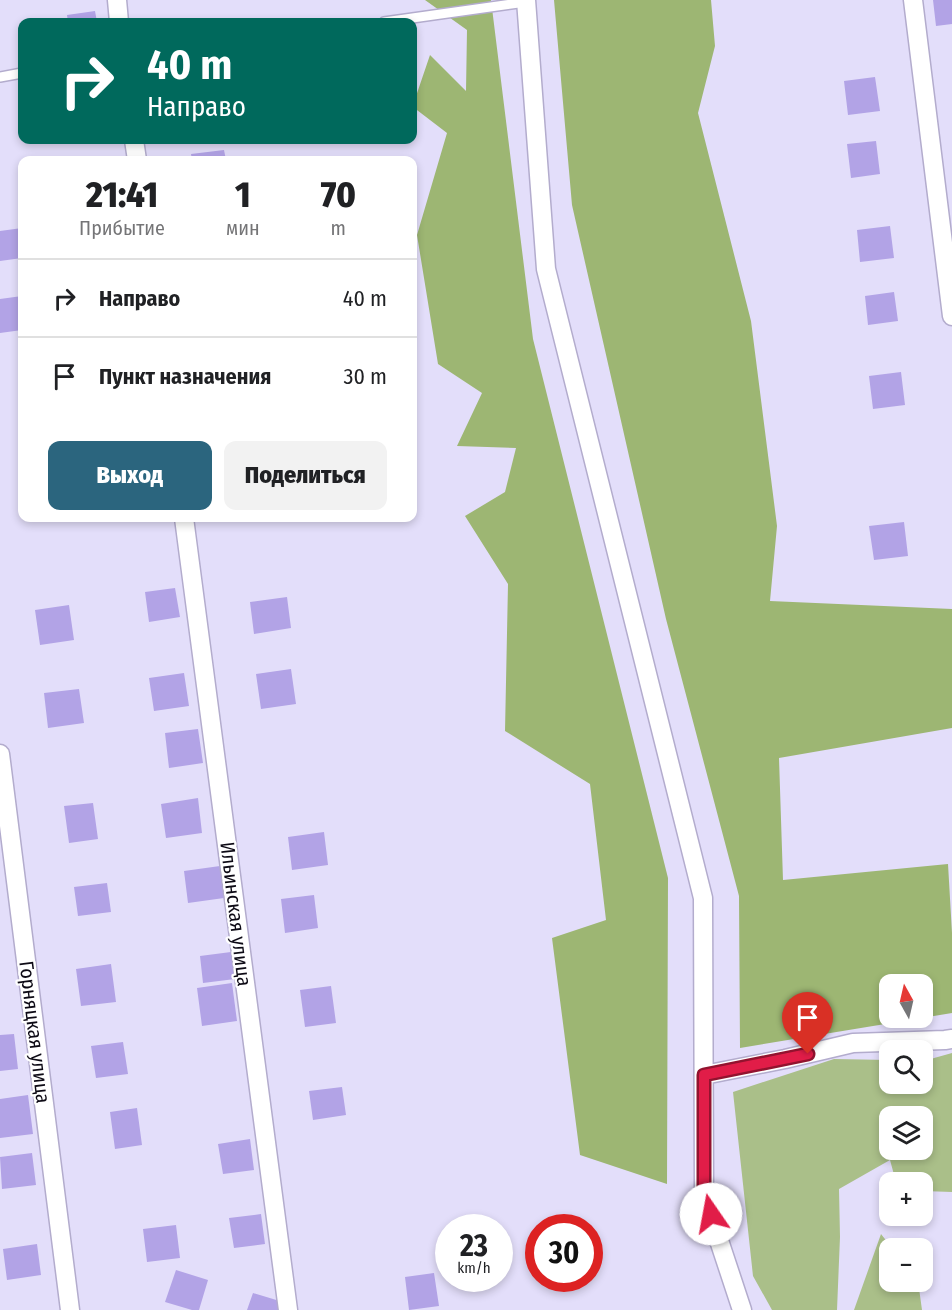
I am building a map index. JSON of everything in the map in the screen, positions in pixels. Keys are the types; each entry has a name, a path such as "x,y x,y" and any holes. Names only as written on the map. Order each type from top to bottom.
{"street":[{"path":"117,0 119,18"},
{"path":"913,0 952,316"},
{"path":"526,1 546,269 703,898 704,1195 742,1310"},
{"name":"Ильинская улица","path":"185,522 288,1310"},
{"name":"Горняцкая улица","path":"0,754 70,1310"},
{"path":"704,1075 853,1043 952,1039"}],"lane":[{"path":"411,18 526,1"},
{"path":"0,77 18,75"}],"green space":[{"path":"425,0 491,0 533,339 668,878 667,1184 580,1155 552,938 606,920 590,784 505,731 508,584 465,516 505,492 516,448 457,446 482,393 438,364 417,235 447,133 417,110 417,93 430,55 466,91 467,30"},
{"path":"554,0 711,0 715,46 698,113 751,321 777,526 770,601 952,609 952,728 779,758 783,880 948,864 952,933 952,1013 933,1016 933,974 879,974 879,1025 740,1048 739,896 666,619 572,205"},
{"path":"952,1053 952,1192 933,1191 933,1172 893,1172 890,1160 839,1189 837,1310 772,1310 753,1276 733,1092 834,1059 879,1060 879,1094 933,1094 933,1058"},
{"path":"879,1240 879,1292 920,1292 922,1310 854,1310"}],"building":[{"path":"933,0 952,0 952,24 936,26"},
{"path":"95,11 96,18 67,18 67,15"},
{"path":"875,77 880,111 848,115 844,81"},
{"path":"876,141 880,174 851,178 847,144"},
{"path":"224,150 225,156 191,156 191,154"},
{"path":"890,226 894,258 860,262 857,230"},
{"path":"18,229 18,259 0,261 0,231"},
{"path":"894,292 898,321 868,325 865,296"},
{"path":"18,297 18,331 0,333 0,299"},
{"path":"901,372 905,405 873,409 869,376"},
{"path":"904,522 908,556 874,560 869,526"},
{"path":"175,588 180,617 149,622 145,592"},
{"path":"287,597 291,628 254,634 250,602"},
{"path":"69,605 74,640 40,645 35,610"},
{"path":"291,669 296,704 261,709 256,674"},
{"path":"184,673 189,706 154,711 149,678"},
{"path":"79,689 84,723 48,728 44,693"},
{"path":"198,729 203,763 169,768 165,733"},
{"path":"198,798 202,833 166,838 161,804"},
{"path":"93,803 98,839 69,843 64,806"},
{"path":"324,832 328,865 292,870 288,837"},
{"path":"220,866 224,898 188,903 184,871"},
{"path":"107,883 111,912 78,916 74,887"},
{"path":"314,895 318,928 285,933 281,899"},
{"path":"231,952 235,979 203,983 200,956"},
{"path":"111,964 116,1002 81,1006 76,969"},
{"path":"232,983 237,1021 202,1026 197,988"},
{"path":"331,986 336,1023 305,1027 300,990"},
{"path":"14,1034 18,1069 0,1071 0,1035"},
{"path":"123,1042 128,1074 96,1078 91,1046"},
{"path":"342,1087 346,1115 313,1120 309,1091"},
{"path":"28,1095 33,1134 0,1138 0,1099"},
{"path":"137,1108 142,1145 115,1149 110,1112"},
{"path":"250,1139 254,1170 223,1174 218,1144"},
{"path":"32,1153 36,1185 2,1189 0,1157"},
{"path":"261,1214 265,1244 234,1248 229,1218"},
{"path":"176,1225 180,1258 147,1262 143,1229"},
{"path":"37,1244 41,1275 7,1280 3,1249"},
{"path":"176,1270 208,1280 199,1310 165,1302"},
{"path":"434,1273 435,1292 437,1292 439,1306 409,1310 405,1277"},
{"path":"253,1293 283,1302 280,1310 247,1310"}],"route":[{"path":"711,1214 704,1195 704,1075 808,1054"}]}
